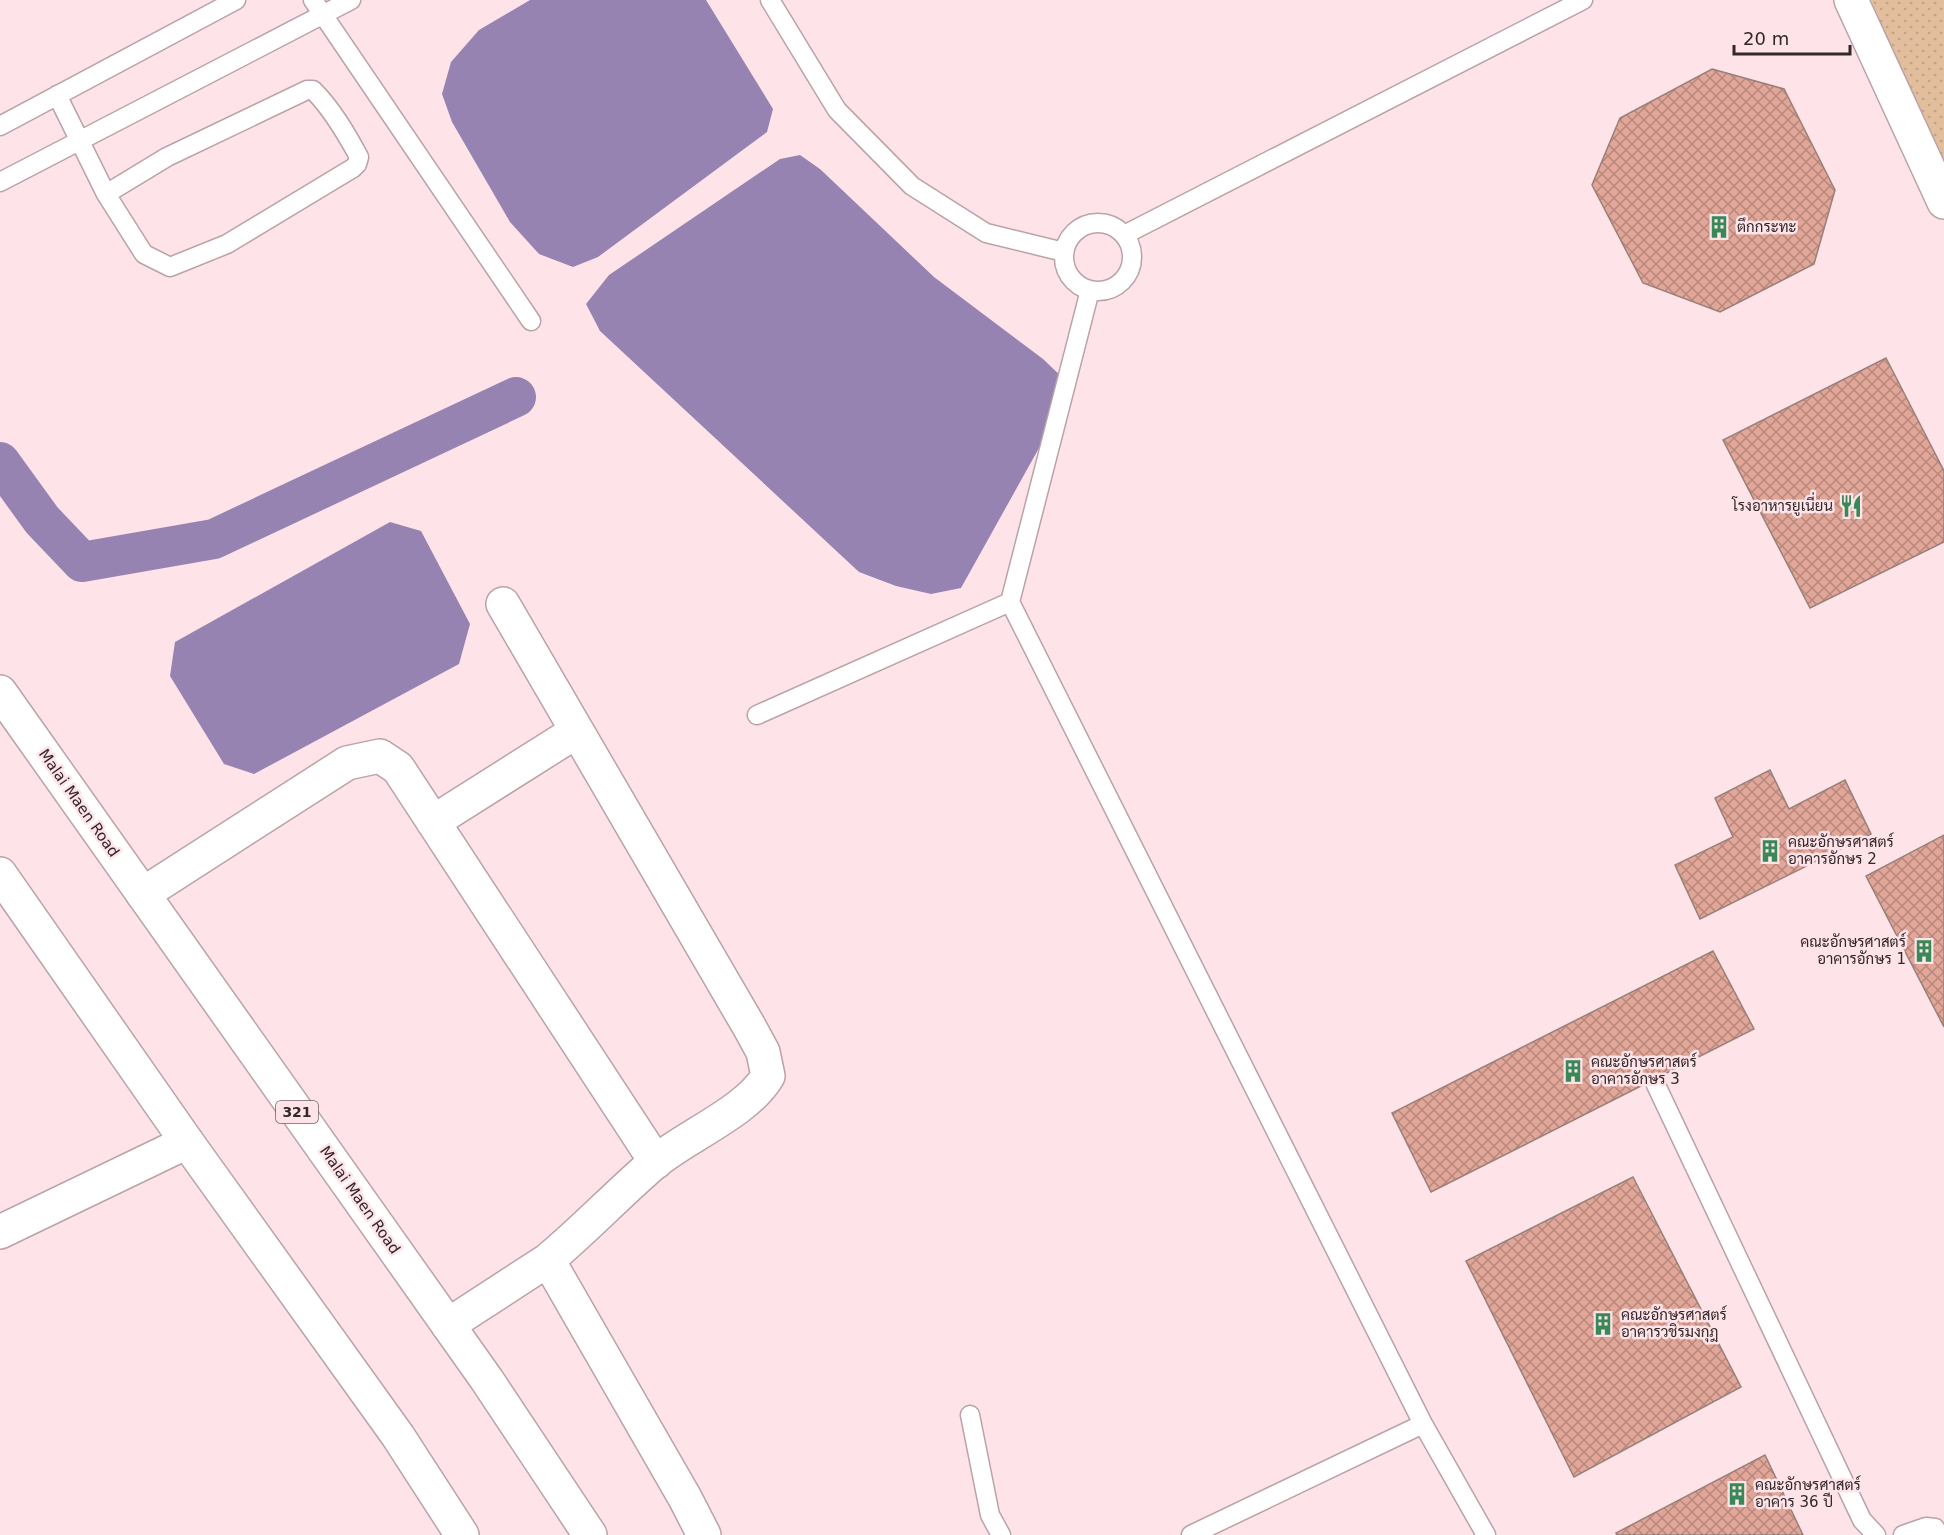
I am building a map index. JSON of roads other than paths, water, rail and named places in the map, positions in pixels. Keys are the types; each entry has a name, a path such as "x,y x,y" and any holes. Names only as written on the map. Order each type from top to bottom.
{"main road":[{"path":"1851,0 1944,202"},
{"path":"448,1325 548,1260 656,1162 752,1097 768,1076 763,1052 750,1028 503,604"},
{"name":"Malai Maen Road","path":"0,692 487,1380 590,1535"},
{"path":"433,822 577,731"},
{"path":"143,894 347,763 380,756 398,768 656,1162"},
{"path":"0,874 187,1142 398,1436 462,1535"},
{"path":"0,1232 187,1142"},
{"path":"548,1260 704,1535"}],"lane":[{"path":"0,126 236,0"},
{"path":"0,182 79,141 318,7 351,0"},
{"path":"770,0 837,110 912,186 986,233 1064,252"},
{"path":"1124,235 1583,0"},
{"path":"318,7 531,321"},
{"path":"57,95 106,194 144,254 170,267 227,244 353,168 357,164 358,157 346,133 320,97 313,90 307,90 167,158 106,194"},
{"path":"1102,223 1115,227 1124,235 1130,245 1132,264 1127,275 1113,287 1102,291 1090,290 1079,285 1069,275 1064,264 1064,252 1068,241 1079,228 1102,223"},
{"path":"1090,290 1010,602 1423,1424 1486,1535"},
{"path":"757,715 1010,602"},
{"path":"1656,1085 1862,1520 1876,1535"},
{"path":"970,1414 990,1515 1001,1535"},
{"path":"1191,1535 1423,1424"},
{"path":"1903,1535 1926,1527 1935,1528 1939,1535"}],"waterway":[{"path":"0,462 42,520 82,562 214,539 516,397"}],"place":[{"name":"ตึกกระทะ","path":"1719,227"},
{"name":"โรงอาหารยูเนี่ยน","path":"1851,506"},
{"name":"คณะอักษรศาสตร์ อาคารอักษร 2","path":"1770,851"},
{"name":"คณะอักษรศาสตร์ อาคารอักษร 1","path":"1924,951"},
{"name":"คณะอักษรศาสตร์ อาคารอักษร 3","path":"1573,1071"},
{"name":"คณะอักษรศาสตร์ อาคารวชิรมงกุฎ","path":"1603,1324"},
{"name":"คณะอักษรศาสตร์ อาคาร 36 ปี","path":"1737,1494"}]}
